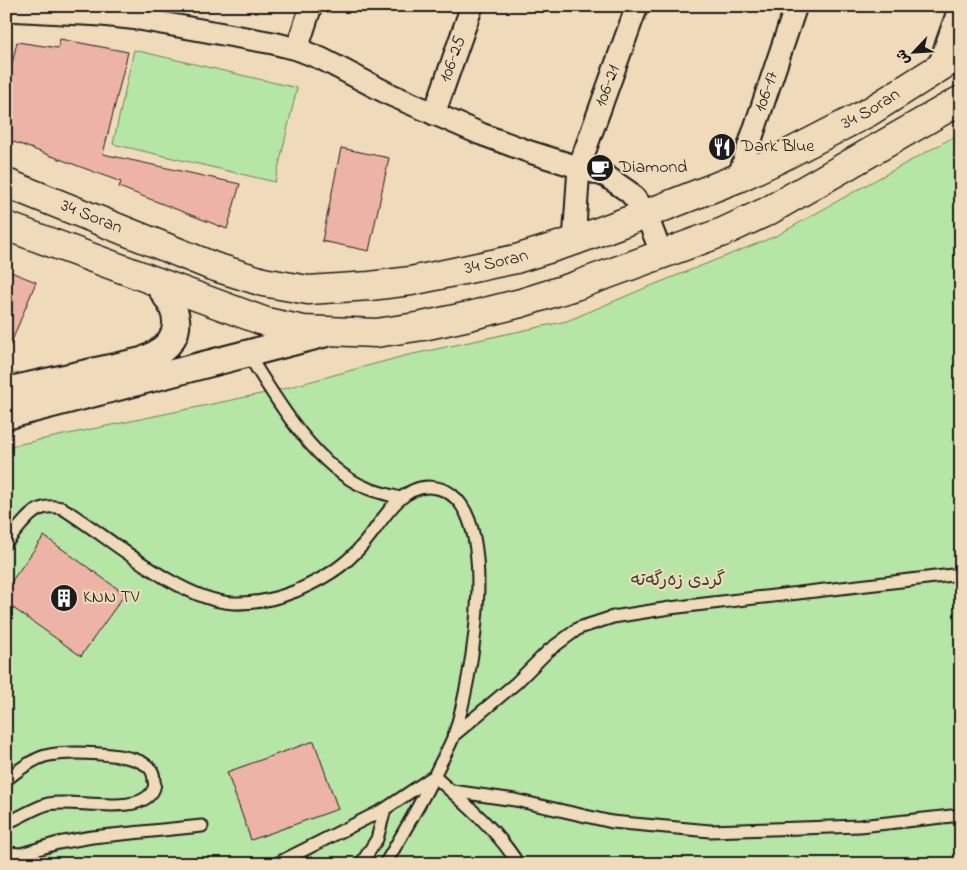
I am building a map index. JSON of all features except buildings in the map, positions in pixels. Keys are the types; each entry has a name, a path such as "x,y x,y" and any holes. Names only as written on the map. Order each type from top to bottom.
{"main road":[{"name":"34 Soran","path":"6,183 212,266 263,282 308,290 370,286 516,259 574,241 738,178 778,160 869,112 961,54"},
{"name":"34 Soran","path":"6,226 266,322 303,330 376,333 423,326 469,316 566,289 723,232 768,211 961,100"}],"street":[{"path":"297,49 311,6"},
{"name":"106-25","path":"434,114 472,6"},
{"name":"106-21","path":"574,241 579,167 637,6"},
{"name":"106-17","path":"738,178 796,6"},
{"path":"938,68 960,6"},
{"path":"6,10 102,15 142,13 297,49 322,59 380,90 434,114 530,152 606,176 629,192 646,214 662,255"},
{"path":"6,416 152,368 174,335 177,321 172,306 157,282"},
{"path":"6,391 248,354 331,332"}],"lane":[{"path":"248,354 277,402 303,436 335,470 366,488 400,498"},
{"path":"6,543 34,510 42,506 51,505 62,508 158,574 189,590 210,599 232,604 257,603 283,596 308,586 330,575 348,562 360,550 400,498 426,487 441,489 452,495 463,505 470,520 478,581 475,627 468,680 454,736 422,801 384,864"},
{"path":"454,736 516,683 548,651 579,628 587,625 613,617 670,608 961,574"},
{"path":"6,780 44,756 105,754 133,759 146,764 154,774 155,786 148,798 133,804 114,805 66,802 47,804 6,823"},
{"path":"434,776 480,817 518,864"},
{"path":"276,864 385,808 434,776"},
{"path":"452,791 515,800 612,822 710,831 860,826 961,815"},
{"path":"361,864 377,839 385,808"},
{"path":"6,853 21,854 58,842 202,826"}],"green space":[{"path":"134,50 297,88 275,182 113,144"},
{"name":"گردی زەرگەتە","path":"961,133 961,864 6,864 6,447 275,391 404,356 567,321 776,236"}],"place":[{"name":"Dark Blue","path":"722,147"},
{"name":"Diamond","path":"600,168"},
{"name":"KNN TV","path":"64,598"}]}
